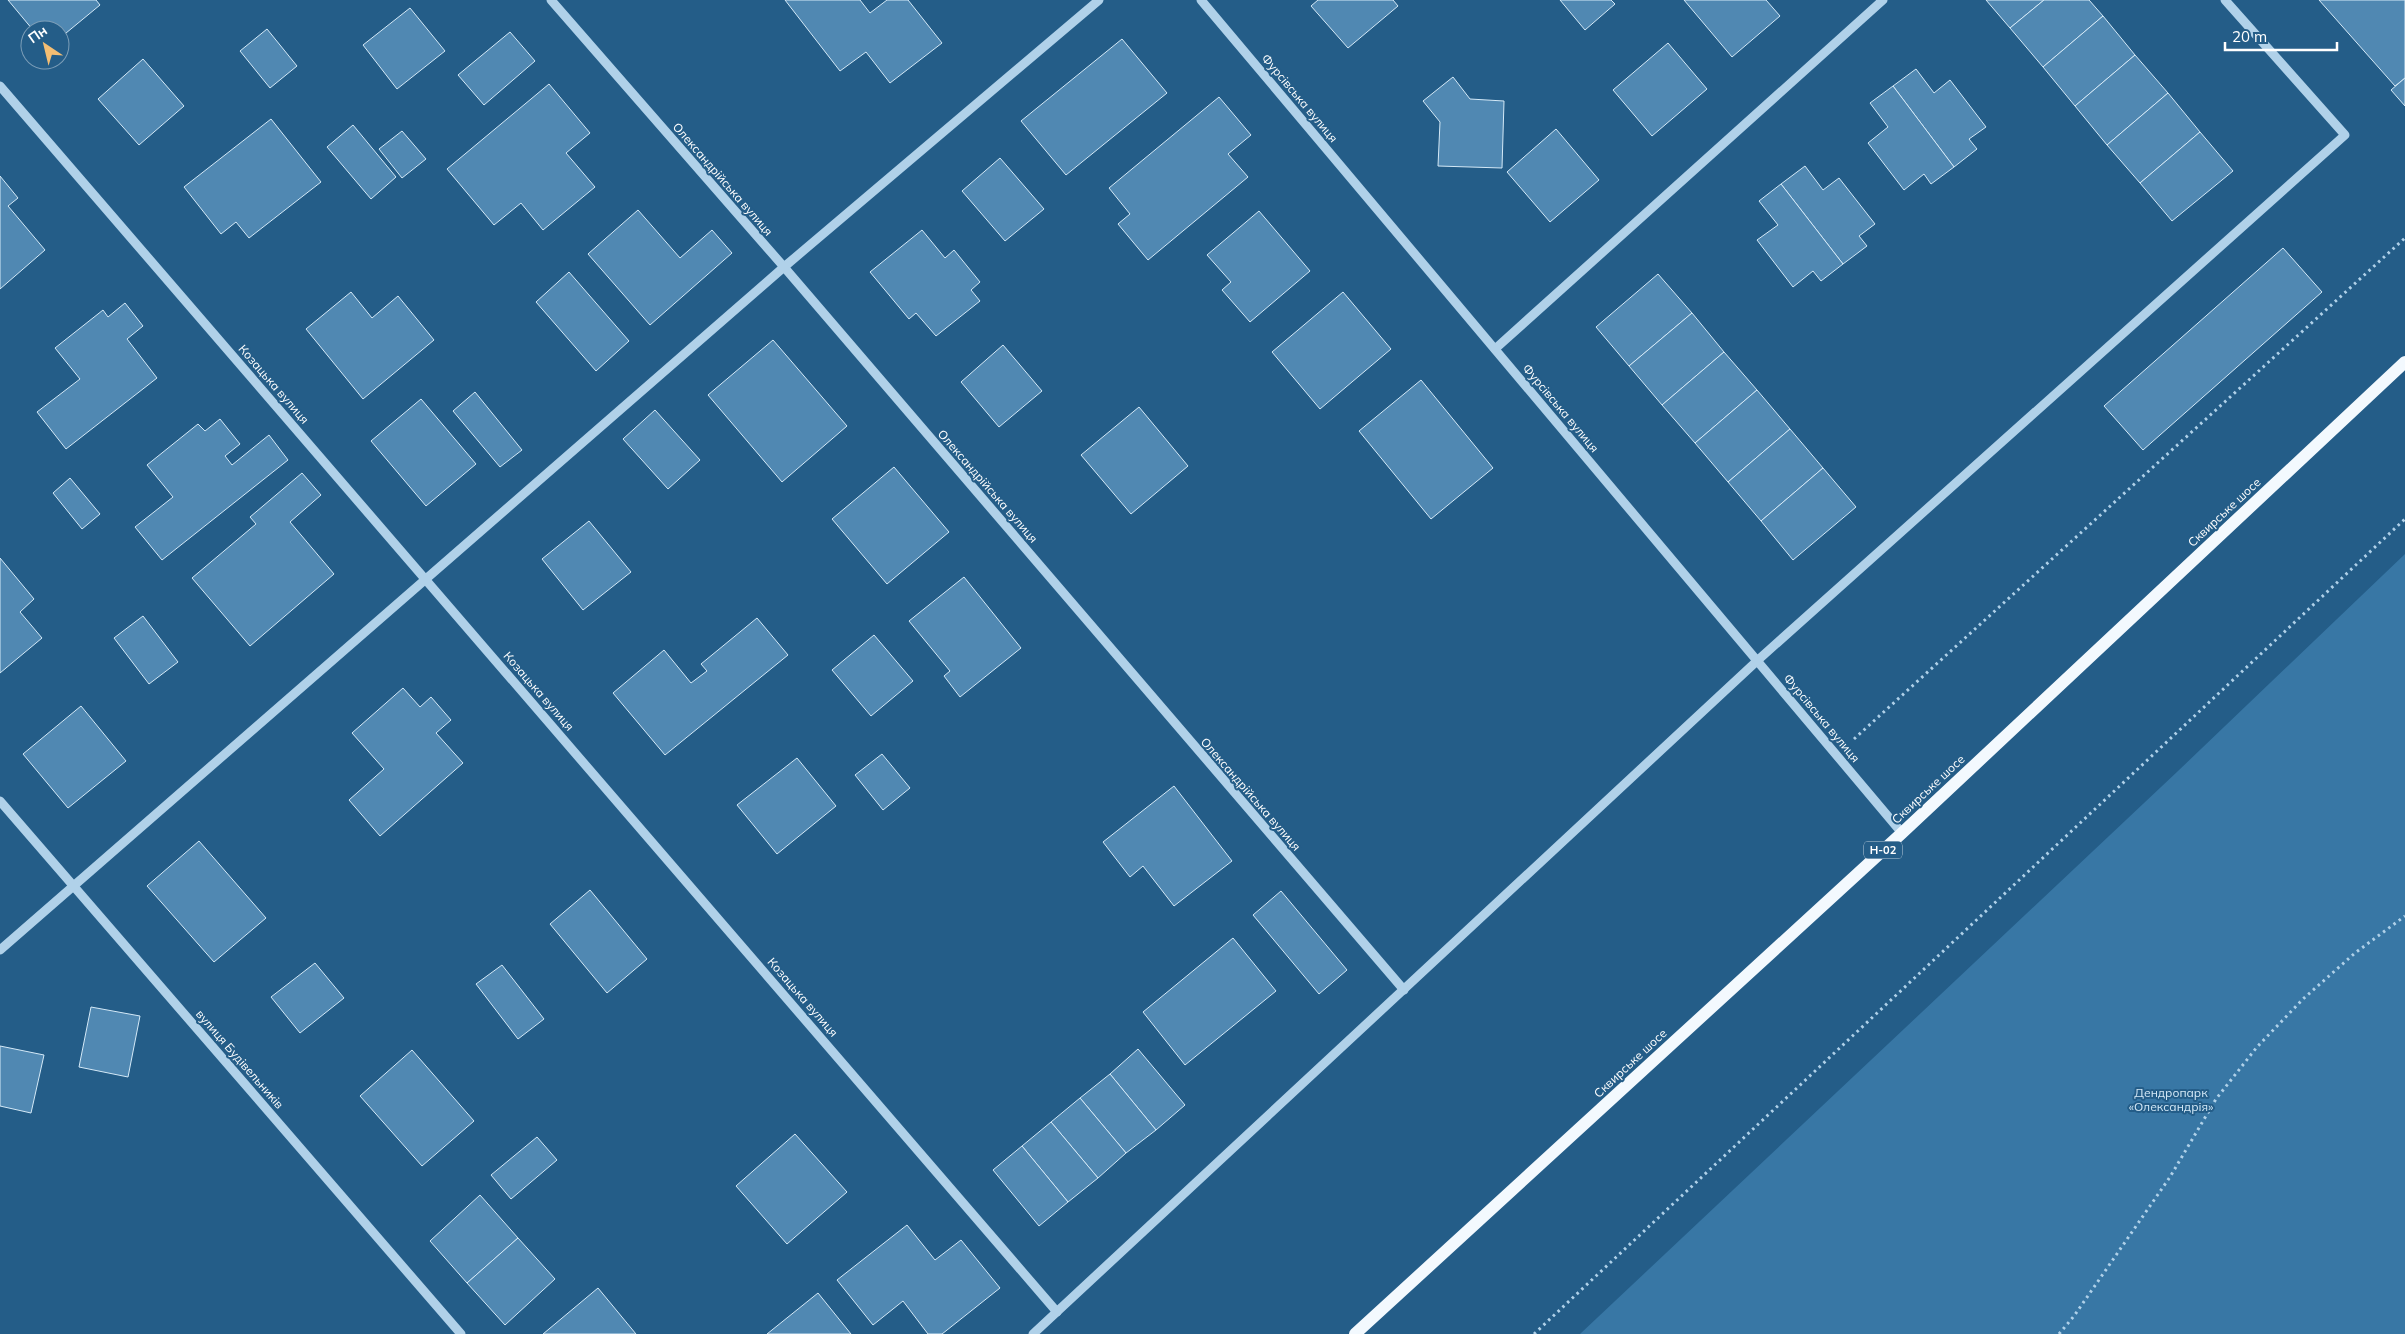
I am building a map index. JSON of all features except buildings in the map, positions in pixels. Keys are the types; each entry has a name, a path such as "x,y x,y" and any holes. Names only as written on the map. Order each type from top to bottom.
{"main road":[{"name":"Сквирське шосе","path":"1355,1334 1902,833 2405,362"}],"street":[{"name":"Олександрійська вулиця","path":"551,0 784,268 1404,990"},
{"path":"0,950 784,268 1099,0"},
{"name":"Фурсівська вулиця","path":"1201,0 1902,833"},
{"path":"1495,349 1883,0"},
{"path":"1033,1334 1758,660 2345,136 2224,0"},
{"name":"Козацька вулиця","path":"0,86 1058,1312"},
{"name":"вулиця Будівельників","path":"0,801 461,1334"}],"path":[{"path":"1837,755 2405,238"},
{"path":"1534,1334 2405,519"},
{"path":"2059,1334 2074,1316 2170,1177 2216,1099 2257,1047 2303,999 2355,953 2405,916"}],"green space":[{"name":"Дендропарк «Олександрія»","path":"2405,554 2405,1334 1580,1334 2178,771"}]}
